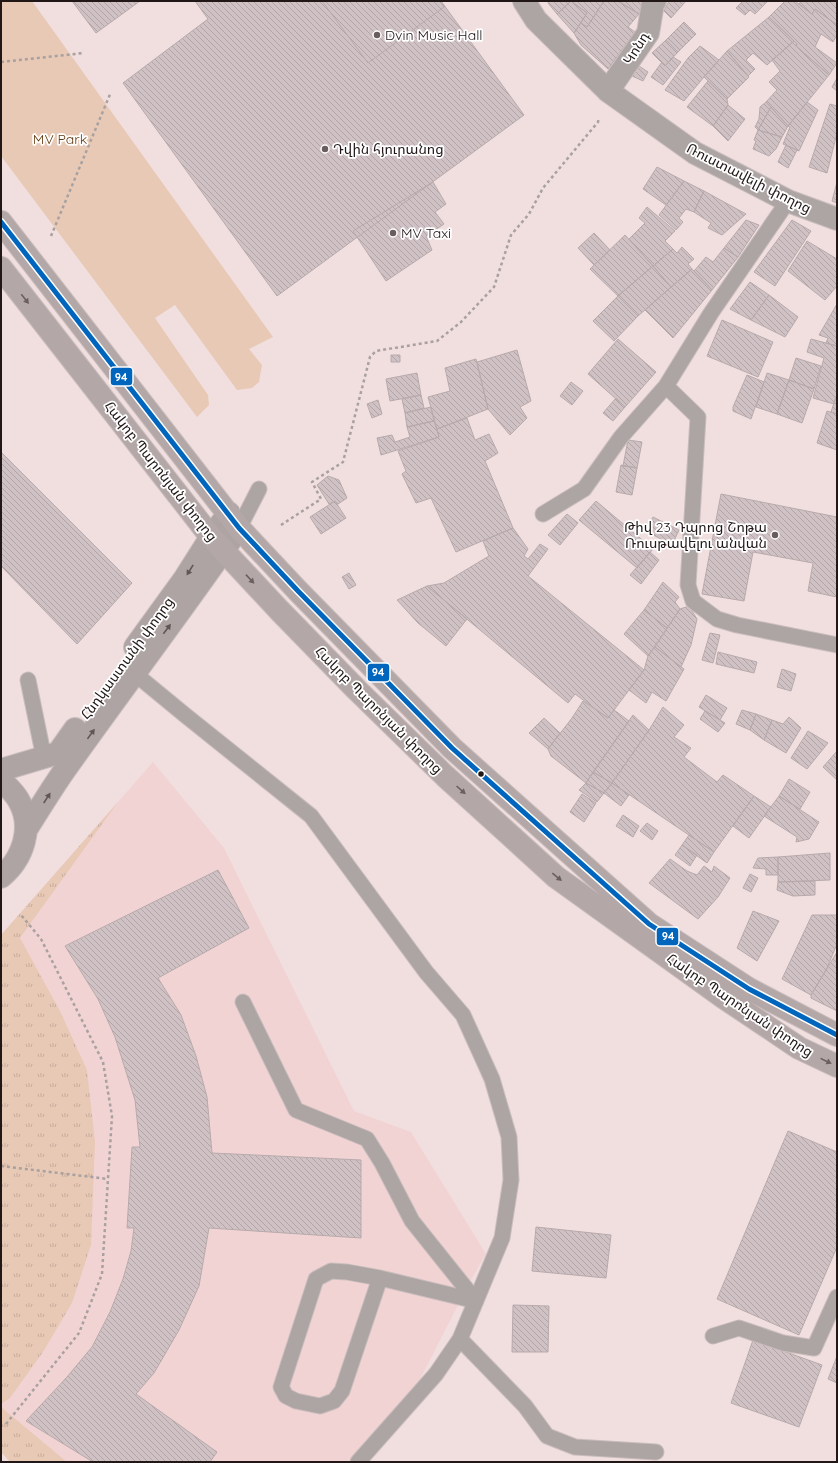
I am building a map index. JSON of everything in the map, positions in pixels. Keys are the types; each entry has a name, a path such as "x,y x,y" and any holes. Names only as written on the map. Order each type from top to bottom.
{"main road":[{"name":"Հակոբ Պարոնյան փողոց","path":"1,222 195,473 234,521 298,591 452,748 649,924 749,989 837,1036"},
{"name":"Հակոբ Պարոնյան փողոց","path":"1,268 217,544 357,690 445,776 556,877 723,997 799,1048 837,1066"}],"street":[{"name":"Ռուստավելի փողոց","path":"524,1 536,20 608,91 695,153 788,201 837,219"},
{"name":"Կոնդ","path":"608,91 648,33 655,1"},
{"path":"217,544 234,521"},
{"name":"Հնդկաստանի փողոց","path":"26,830 68,765 196,590 217,544"},
{"name":"Հնդկաստանի փողոց","path":"1,770 58,753 185,578 217,544"},
{"path":"1,780 12,790 20,802 26,830 24,844 18,858 10,870 1,877"}],"lane":[{"path":"543,514 584,489 621,437 666,386 711,313 788,201"},
{"path":"666,386 698,417 688,585 693,601 718,619 737,625 837,645"},
{"path":"234,521 259,489"},
{"path":"134,673 310,816 426,972 463,1015 492,1079 509,1137 511,1180 502,1238 460,1339 436,1374 358,1462"},
{"path":"28,680 44,758"},
{"path":"243,1002 296,1110 366,1140 382,1163 412,1221 476,1301"},
{"path":"380,1278 342,1391 334,1401 320,1406 296,1401 286,1396 281,1386 316,1279 331,1271 347,1272 380,1278 476,1301"},
{"path":"713,1336 739,1328 783,1344 814,1348 837,1297"},
{"path":"460,1339 525,1406 547,1436 575,1446 656,1452"}],"path":[{"path":"1,62 84,53"},
{"path":"281,525 321,499 312,482 343,462 370,357 376,351 437,341 461,322 494,287 511,235 529,214 543,188 598,122 608,91"},
{"path":"50,236 111,92"},
{"path":"6,1424 79,1333 102,1274 112,1116 104,1062 41,939 21,915"},
{"path":"1,1166 108,1179"}],"shaded area":[{"path":"153,762 224,848 354,1111 411,1132 486,1254 472,1278 415,1389 347,1462 10,1462 1,1452 1,935"}],"green space":[{"name":"MV Park","path":"1,1 32,1 273,337 249,349 262,365 259,382 252,388 237,390 175,305 155,318 208,395 209,405 197,417 1,156"},
{"path":"118,802 20,938 60,1011 87,1070 95,1142 91,1245 72,1303 43,1352 10,1398 1,1404 1,935"},
{"path":"1,1407 67,1462 10,1462 1,1452"}],"building":[{"path":"72,1 140,1 96,33"},
{"name":"Դվին հյուրանոց","path":"195,1 441,1 524,115 277,296 123,83 208,19"},
{"name":"Dvin Music Hall","path":"322,1 440,1 444,7 368,63"},
{"path":"549,1 571,1 557,14 548,3"},
{"path":"571,1 587,13 574,33 557,14"},
{"path":"571,1 604,1 587,27 581,23 587,13"},
{"path":"604,1 618,1 639,14 628,27 635,32 608,69 581,45 574,33 581,23 587,27"},
{"path":"618,1 646,1 647,2 639,14"},
{"path":"669,1 686,1 671,18 664,11"},
{"path":"743,1 767,2 755,14 750,10 745,15 736,8"},
{"path":"785,1 795,1 812,14 815,9 837,25 837,35 833,42 821,34 815,47 837,63 829,75 796,46 797,44 769,17"},
{"path":"801,1 837,1 837,25 815,9 812,14 799,4"},
{"path":"769,17 794,41 767,65 753,53 746,60 755,69 748,76 727,51"},
{"path":"684,22 696,34 678,52 666,40"},
{"path":"666,40 678,52 665,66 652,53"},
{"path":"794,41 797,44 796,46 829,75 788,126 766,102 777,90 769,82 780,71 772,60"},
{"path":"700,46 719,60 684,101 665,90 688,58"},
{"path":"727,51 749,77 727,99 704,77"},
{"path":"673,57 681,62 663,85 651,77 662,62 665,66"},
{"path":"639,66 648,72 643,81 632,76"},
{"path":"837,78 837,91 832,87"},
{"path":"708,81 727,99 728,105 713,126 687,107"},
{"path":"766,102 771,107 758,130 755,127 759,119 760,107"},
{"path":"807,102 818,110 799,151 783,144 790,127 788,126"},
{"path":"830,104 837,106 837,133 827,173 809,167"},
{"path":"728,105 745,119 728,141 713,126"},
{"path":"771,107 788,126 782,137 758,130"},
{"path":"758,130 782,137 776,149 769,156 753,149 756,141 754,140"},
{"path":"786,145 797,150 788,168 778,162"},
{"path":"657,167 684,181 666,205 643,189"},
{"path":"684,181 704,191 694,212 686,209 679,218 683,222 676,230 659,215"},
{"name":"MV Taxi","path":"433,182 446,204 435,212 444,224 426,236 432,250 386,281 353,231"},
{"path":"837,182 837,203 832,201"},
{"path":"704,191 746,214 722,235 708,228 711,223 694,212"},
{"path":"647,207 675,231 665,241 673,249 653,266 629,239 645,223 639,218"},
{"path":"746,220 759,225 738,257 724,248"},
{"path":"792,220 811,231 775,286 754,272"},
{"path":"594,233 610,250 594,265 578,248"},
{"path":"625,235 653,266 618,296 590,269"},
{"path":"807,241 837,259 837,286 825,300 788,271"},
{"path":"682,247 694,259 688,264 692,269 671,287 653,266 673,249 677,253"},
{"path":"724,248 738,257 712,290 694,271 706,257 713,262"},
{"path":"653,266 671,287 638,316 618,296"},
{"path":"692,269 712,290 673,338 645,310"},
{"path":"750,282 769,295 751,320 730,309"},
{"path":"769,295 798,317 785,337 751,320"},
{"path":"618,296 638,316 614,341 593,321"},
{"path":"837,304 837,346 826,343 828,338 819,335"},
{"path":"722,320 773,342 758,377 707,356"},
{"path":"618,339 656,372 625,407 588,374"},
{"path":"811,339 837,346 837,394 834,404 813,398 824,358 807,352"},
{"path":"517,350 531,401 520,407 527,418 510,435 488,409 477,362"},
{"path":"391,355 400,355 400,362 391,362"},
{"path":"796,358 821,366 814,389 789,380"},
{"path":"476,359 488,409 437,429 428,397 450,391 445,368"},
{"path":"417,373 421,395 390,401 386,379"},
{"path":"767,373 789,380 777,414 756,407"},
{"path":"747,375 764,382 751,419 733,411 733,407"},
{"path":"789,380 814,389 802,423 777,414"},
{"path":"571,382 583,391 572,405 560,396"},
{"path":"837,394 837,414 831,412"},
{"path":"421,395 424,408 405,413 402,399"},
{"path":"616,398 625,407 613,421 603,413"},
{"path":"378,400 382,414 372,418 367,404"},
{"path":"431,407 434,421 407,427 405,413"},
{"path":"827,411 837,414 837,450 817,443"},
{"path":"467,418 475,440 489,434 498,453 485,461 513,528 456,552 431,498 416,503 402,474 406,471 398,451 439,437 437,429"},
{"path":"434,421 439,437 381,455 377,438 392,435 395,442 410,437 407,427"},
{"path":"628,440 642,442 637,468 623,466"},
{"path":"1,452 132,583 77,644 1,566"},
{"path":"621,465 637,468 632,495 616,492"},
{"path":"328,476 339,480 347,498 338,504 335,501 329,504 317,485"},
{"name":"Թիվ 23 Դպրոց Շոթա Ռուսթավելու անվան","path":"721,494 837,517 837,597 808,591 813,563 753,552 744,601 702,594"},
{"path":"335,501 346,518 321,534 310,517"},
{"path":"596,501 653,549 637,568 579,520"},
{"path":"567,514 578,523 560,545 548,535"},
{"path":"653,517 679,530 672,545 646,531"},
{"path":"513,528 528,549 524,556 528,559 540,544 548,549 528,576 644,670 608,718 575,694 568,703 427,586 444,583 489,556 483,541"},
{"path":"650,552 659,560 641,584 630,575"},
{"path":"349,573 356,585 349,589 342,577"},
{"path":"663,582 679,597 675,602 680,609 667,628 644,610"},
{"path":"427,586 467,619 446,646 418,623 397,600"},
{"path":"689,606 697,619 691,645 681,667 655,647 680,609"},
{"path":"644,610 667,628 648,656 624,634"},
{"path":"710,633 720,635 713,663 702,660"},
{"path":"655,647 684,669 666,701 652,692 646,703 629,690 644,670 648,656"},
{"path":"718,652 757,662 754,673 716,664"},
{"path":"782,669 796,674 791,691 777,687"},
{"path":"706,695 727,708 720,720 699,707"},
{"path":"583,701 608,718 614,710 629,721 586,783 551,756 548,749"},
{"path":"663,707 684,725 674,737 691,748 684,757 717,782 723,775 754,796 714,852 612,783"},
{"path":"742,710 756,714 750,730 736,724"},
{"path":"705,711 725,723 718,732 700,719"},
{"path":"756,714 772,720 764,740 750,730"},
{"path":"633,715 649,730 612,783 593,772"},
{"path":"789,717 801,728 786,753 764,740 772,720 783,724"},
{"path":"544,718 560,733 548,749 529,733"},
{"path":"808,731 828,743 807,769 791,758"},
{"path":"837,751 837,780 823,767"},
{"path":"593,772 612,783 604,793 586,783"},
{"path":"789,779 810,792 800,809 779,796"},
{"path":"586,783 604,793 597,802 579,790"},
{"path":"612,783 629,795 621,806 604,793"},
{"path":"582,794 596,803 584,822 570,812"},
{"path":"754,796 771,807 749,838 733,826"},
{"path":"779,796 819,822 809,839 796,842 797,837 764,816"},
{"path":"623,815 639,826 633,837 616,826"},
{"path":"647,823 658,831 652,840 640,831"},
{"path":"689,835 714,852 707,863 682,845"},
{"path":"682,845 697,855 690,866 675,855"},
{"path":"830,853 830,880 778,882 778,857"},
{"path":"778,857 778,875 766,875 766,869 753,868 758,858"},
{"path":"670,859 687,871 697,875 704,866 712,872 714,866 730,878 718,897 698,919 649,883"},
{"path":"218,870 249,928 158,978 181,1015 196,1056 207,1097 212,1153 361,1160 361,1238 209,1228 199,1286 179,1330 154,1373 136,1394 217,1452 210,1462 93,1462 26,1421 67,1377 92,1347 110,1312 123,1279 131,1251 134,1228 127,1228 132,1147 140,1147 135,1100 115,1037 98,999 65,946"},
{"path":"750,874 758,878 751,892 743,888"},
{"path":"815,881 815,895 793,896 777,890 778,882"},
{"path":"753,911 779,921 757,961 737,948"},
{"path":"812,915 837,915 837,944 827,968 811,995 782,979"},
{"path":"837,952 837,1011 811,998 811,995"},
{"path":"788,1131 837,1152 837,1247 799,1335 717,1299"},
{"path":"536,1227 611,1235 606,1278 532,1271"},
{"path":"513,1305 549,1306 548,1352 512,1352"},
{"path":"753,1340 822,1365 799,1427 731,1403"},
{"path":"837,1356 837,1383 828,1379"}],"transit line":[{"name":"94","path":"1,222 239,528 298,591 452,748 649,924 749,989 837,1035"}],"place":[{"name":"Dvin Music Hall","path":"377,35"},
{"name":"Դվին հյուրանոց","path":"325,149"},
{"name":"MV Taxi","path":"393,233"},
{"name":"Թիվ 23 Դպրոց Շոթա Ռուսթավելու անվան","path":"775,535"}]}
